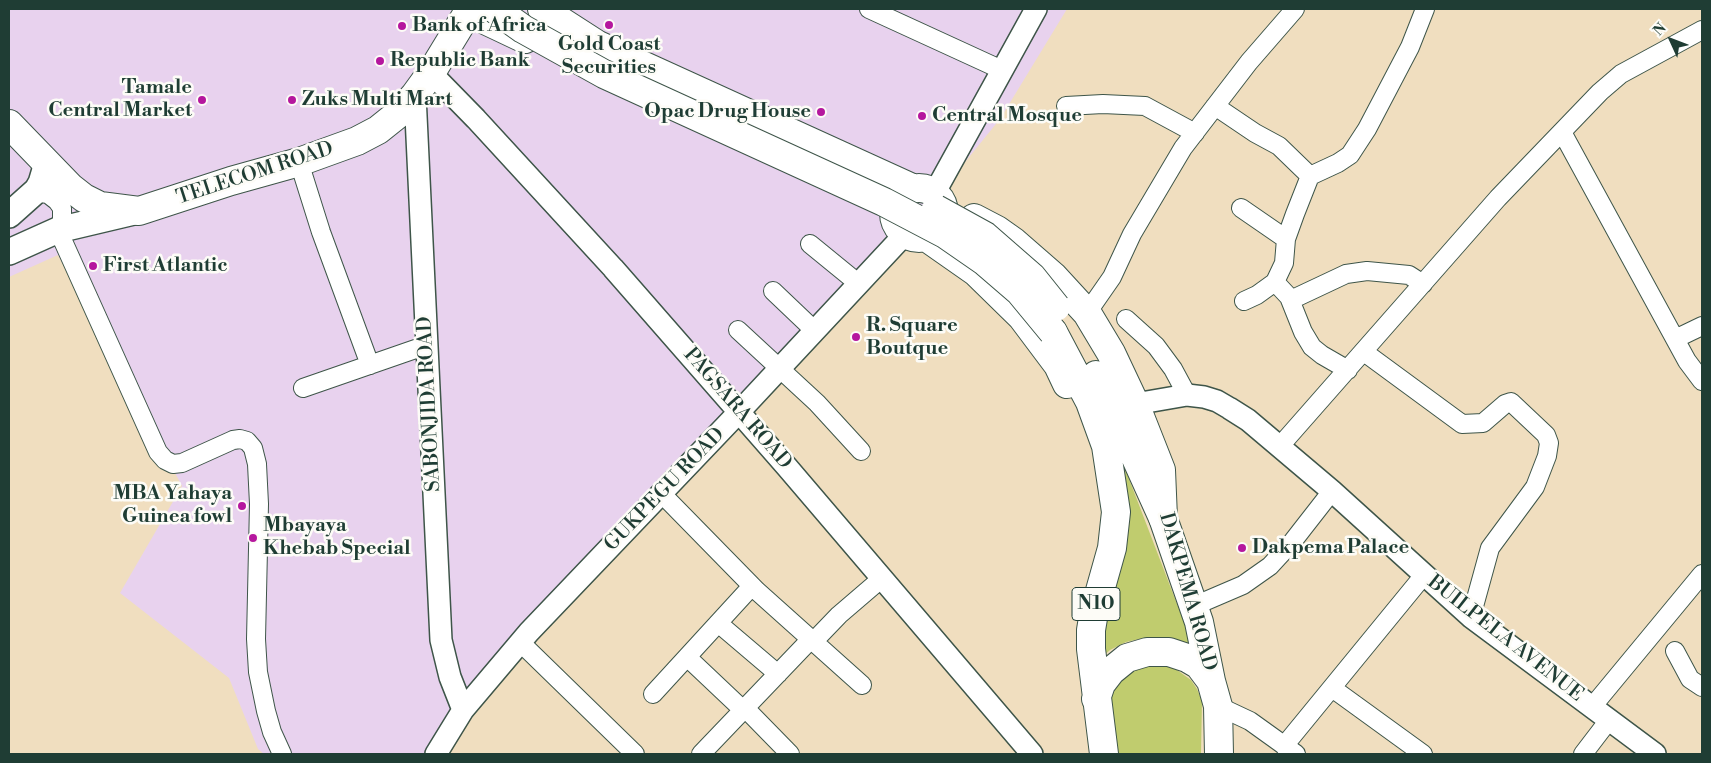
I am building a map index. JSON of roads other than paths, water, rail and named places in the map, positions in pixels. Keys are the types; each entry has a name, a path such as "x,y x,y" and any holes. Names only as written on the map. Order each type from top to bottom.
{"main road":[{"path":"495,9 523,29 604,74 884,202 945,234 984,261 1020,292 1069,322 1090,402 1106,446 1116,512"},
{"path":"526,9 598,52 865,172 985,236 1032,277 1069,322 1106,392 1163,518"},
{"name":"DAKPEMA ROAD","path":"542,9 598,45 930,194 997,230 1014,242 1053,276 1069,322 1111,354 1135,404 1161,470 1163,518 1199,622 1215,694 1219,754"},
{"path":"469,10 909,230 976,272 1022,317 1058,365 1081,415 1116,512"},
{"name":"TELECOM ROAD","path":"9,124 70,187 84,198 100,206 139,211 231,181 298,162 357,141 378,130 398,114 415,95 431,73 469,10"},
{"path":"9,215 32,195 41,183 47,163"},
{"path":"905,192 930,194 945,217 942,224 932,235 909,230 894,212 900,197 905,192"},
{"path":"9,252 58,230 139,211"},
{"name":"N10","path":"1104,754 1096,699 1091,630 1096,604 1112,548 1116,512"},
{"path":"1096,699 1101,684 1111,671 1127,658 1147,652 1169,652 1187,658 1199,666 1215,694"}],"street":[{"path":"869,9 1002,70"},
{"path":"930,194 1036,9"},
{"path":"1069,322 1112,277 1132,234 1156,192 1195,132 1249,62 1295,9"},
{"path":"1244,301 1257,295 1275,282 1284,263 1286,239 1310,176 1338,163 1350,155 1368,129 1410,47 1425,9"},
{"path":"1280,446 1498,198 1600,92 1621,74 1702,30"},
{"name":"PAGSARA ROAD","path":"431,73 476,118 600,254 739,412 1032,754"},
{"name":"SABONJIDA ROAD","path":"415,95 441,640 450,677 463,710"},
{"path":"1066,106 1103,104 1145,106 1195,132"},
{"path":"1215,106 1255,133 1279,146 1310,176"},
{"path":"1562,132 1687,361 1702,382"},
{"path":"298,162 321,232 370,365"},
{"path":"32,195 48,194 62,208 62,220 58,230 158,452 165,460 173,464 182,463 233,440 240,439 247,442 253,448 257,464 259,504 256,639 258,672 266,711 279,753"},
{"path":"1241,208 1286,239"},
{"name":"GUKPEGU ROAD","path":"436,754 463,710 520,642 909,230"},
{"path":"810,244 859,284"},
{"path":"1290,297 1295,298 1346,274 1367,271 1409,275 1423,284"},
{"path":"1275,282 1290,297 1303,332 1312,347 1348,370"},
{"path":"773,291 815,331"},
{"path":"1126,319 1156,346 1173,369 1187,395"},
{"path":"1675,339 1702,326"},
{"path":"738,330 817,403 861,450"},
{"path":"303,388 427,345"},
{"path":"1364,352 1462,424 1483,422 1505,404 1511,402 1546,435 1549,443 1547,456 1535,487 1490,548 1471,617"},
{"name":"BUILPELA AVENUE","path":"1135,404 1187,395 1204,397 1217,401 1248,420 1280,446 1471,617 1654,754"},
{"path":"1194,606 1243,585 1270,566 1293,541 1332,492"},
{"path":"662,493 752,586 862,685"},
{"path":"1592,707 1702,574"},
{"path":"1215,694 1290,750 1332,688 1424,575"},
{"path":"701,754 778,674 839,615 881,579"},
{"path":"653,694 752,586"},
{"path":"718,622 778,674"},
{"path":"520,642 635,754"},
{"path":"1674,651 1690,679 1702,687"},
{"path":"687,657 744,708 790,754"},
{"path":"1332,688 1423,754"},
{"path":"1583,754 1609,720"}],"place":[{"name":"Gold Coast Securities","path":"609,25"},
{"name":"Bank of Africa","path":"402,26"},
{"name":"Republic Bank","path":"380,61"},
{"name":"Tamale Central Market","path":"202,100"},
{"name":"Zuks Multi Mart","path":"292,100"},
{"name":"Opac Drug House","path":"821,112"},
{"name":"Central Mosque","path":"922,116"},
{"name":"First Atlantic","path":"93,266"},
{"name":"R. Square Boutque","path":"856,337"},
{"name":"MBA Yahaya Guinea fowl","path":"242,506"},
{"name":"Mbayaya Khebab Special","path":"253,538"},
{"name":"Dakpema Palace","path":"1242,548"}]}
